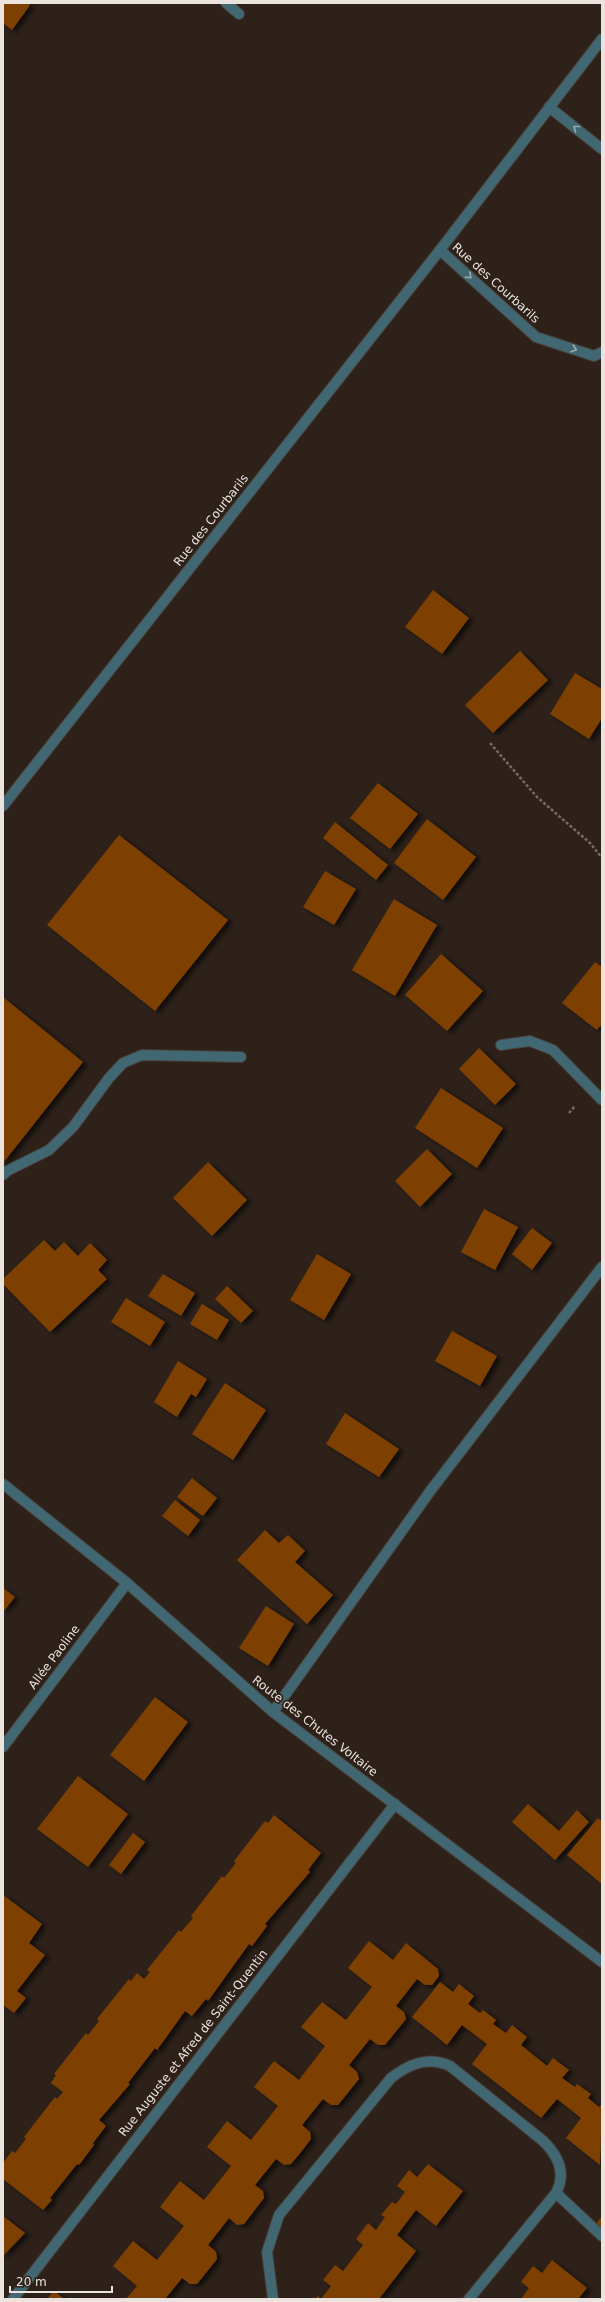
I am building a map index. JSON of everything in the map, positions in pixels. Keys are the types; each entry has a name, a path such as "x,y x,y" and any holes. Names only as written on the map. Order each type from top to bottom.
{"street":[{"path":"226,3 239,14"},
{"name":"Rue des Courbarils","path":"3,806 440,250 602,39"},
{"path":"549,107 602,149"},
{"name":"Rue des Courbarils","path":"440,250 536,336 594,356 602,352"},
{"path":"501,1045 530,1041 553,1050 602,1100"},
{"path":"3,1175 7,1171 49,1150 73,1127 109,1078 123,1063 142,1056 241,1057"},
{"path":"273,1712 431,1490 602,1267"},
{"name":"Route des Chutes Voltaire","path":"3,1484 127,1583 273,1712 602,1962"},
{"name":"Allée Paoline","path":"3,1747 127,1583"},
{"name":"Rue Auguste et Afred de Saint-Quentin","path":"13,2299 395,1804"},
{"path":"274,2299 267,2252 279,2215 391,2078 419,2062 439,2061 450,2066 542,2140 552,2149 560,2164 561,2180 556,2193 469,2299"},
{"path":"556,2193 602,2236"}],"path":[{"path":"490,743 537,797 590,842 602,858"}],"building":[{"path":"3,3 27,3 30,5 12,30 3,23"},
{"path":"433,590 469,618 442,654 405,627"},
{"path":"520,651 548,680 493,733 465,705"},
{"path":"575,673 602,689 602,718 589,739 550,714"},
{"path":"378,783 418,814 390,849 350,818"},
{"path":"427,819 476,857 443,900 394,863"},
{"path":"335,822 388,865 376,880 323,838"},
{"path":"119,835 228,920 155,1011 47,925"},
{"path":"325,871 356,889 334,925 303,907"},
{"path":"394,899 437,925 395,996 352,970"},
{"path":"441,954 483,991 447,1031 405,995"},
{"path":"595,962 602,967 602,1024 597,1030 562,1003"},
{"path":"3,997 83,1062 3,1163"},
{"path":"479,1048 516,1084 495,1105 459,1069"},
{"path":"441,1088 503,1128 477,1168 415,1128"},
{"path":"427,1149 452,1174 420,1207 395,1181"},
{"path":"208,1162 247,1200 212,1236 173,1198"},
{"path":"484,1209 518,1227 495,1270 461,1252"},
{"path":"532,1228 552,1243 532,1270 512,1254"},
{"path":"44,1240 55,1251 64,1242 78,1256 90,1243 107,1260 98,1270 107,1279 50,1332 3,1284 3,1279"},
{"path":"317,1254 351,1274 324,1320 290,1300"},
{"path":"163,1274 195,1293 181,1316 148,1296"},
{"path":"227,1286 253,1311 241,1323 215,1299"},
{"path":"126,1298 165,1322 150,1346 111,1322"},
{"path":"202,1304 229,1320 217,1340 190,1324"},
{"path":"452,1331 497,1356 480,1386 435,1361"},
{"path":"178,1361 207,1379 196,1397 191,1394 177,1417 154,1402"},
{"path":"225,1383 266,1410 233,1460 192,1434"},
{"path":"345,1413 399,1449 379,1477 326,1444"},
{"path":"192,1478 217,1498 203,1516 177,1497"},
{"path":"175,1500 200,1520 188,1536 162,1516"},
{"path":"265,1530 279,1543 288,1535 305,1551 295,1562 333,1595 307,1624 237,1560"},
{"path":"3,1588 15,1597 3,1612"},
{"path":"266,1606 294,1624 268,1666 239,1648"},
{"path":"155,1697 188,1722 144,1781 110,1755"},
{"path":"78,1776 128,1814 88,1867 37,1829"},
{"path":"528,1804 559,1831 577,1810 589,1822 555,1860 512,1822"},
{"path":"274,1815 321,1853 308,1870 310,1872 265,1924 267,1926 252,1946 249,1944 208,2001 206,1999 192,2016 185,2011 157,2050 155,2048 128,2083 130,2084 99,2120 106,2126 79,2165 77,2164 50,2198 52,2200 43,2210 3,2179 3,2163 12,2151 15,2153 26,2139 24,2137 55,2097 57,2099 63,2092 51,2083 56,2075 54,2074 86,2033 88,2035 99,2021 97,2019 129,1979 131,1981 137,1973 144,1979 150,1972 147,1970 179,1930 181,1932 193,1918 191,1916 222,1876 224,1878 236,1863 234,1861 265,1821 268,1823"},
{"path":"598,1818 602,1821 602,1884 567,1855"},
{"path":"133,1833 145,1842 121,1874 109,1865"},
{"path":"3,1895 42,1924 29,1943 45,1955 17,1991 26,1998 14,2013 3,2005"},
{"path":"369,1941 393,1960 406,1943 438,1969 439,1976 432,1985 425,1985 417,1979 396,2006 404,2012 406,2019 385,2045 378,2045 370,2039 349,2065 357,2072 359,2079 338,2105 331,2105 323,2099 302,2125 310,2132 311,2139 291,2164 284,2165 276,2159 255,2185 263,2191 264,2198 244,2224 237,2225 229,2218 208,2245 216,2252 217,2259 197,2284 190,2284 182,2278 165,2299 126,2299 137,2286 113,2266 133,2241 157,2260 184,2226 160,2207 180,2181 204,2200 231,2166 207,2147 227,2121 251,2140 278,2106 254,2087 274,2061 299,2080 325,2046 301,2027 322,2002 346,2020 372,1987 348,1968"},
{"path":"440,1982 453,1992 459,1984 474,1996 468,2004 480,2013 483,2010 496,2020 493,2024 506,2033 512,2025 527,2037 521,2045 547,2066 553,2058 569,2070 562,2078 575,2087 577,2084 591,2094 588,2098 599,2107 602,2104 600,2165 566,2138 581,2118 557,2099 541,2118 472,2064 487,2044 462,2025 447,2045 412,2017"},
{"path":"428,2164 463,2191 436,2226 416,2210 397,2235 416,2251 379,2299 321,2299 331,2286 323,2280 335,2265 343,2271 363,2245 356,2239 368,2223 376,2230 385,2217 381,2215 392,2202 396,2204 405,2192 397,2186 409,2170 417,2177"},
{"path":"3,2216 25,2233 3,2256"},
{"path":"602,2216 602,2231 595,2225"},
{"path":"552,2260 587,2288 578,2299 521,2299 529,2288 521,2282 533,2266 542,2273"},
{"path":"54,2291 64,2299 47,2299"}]}
